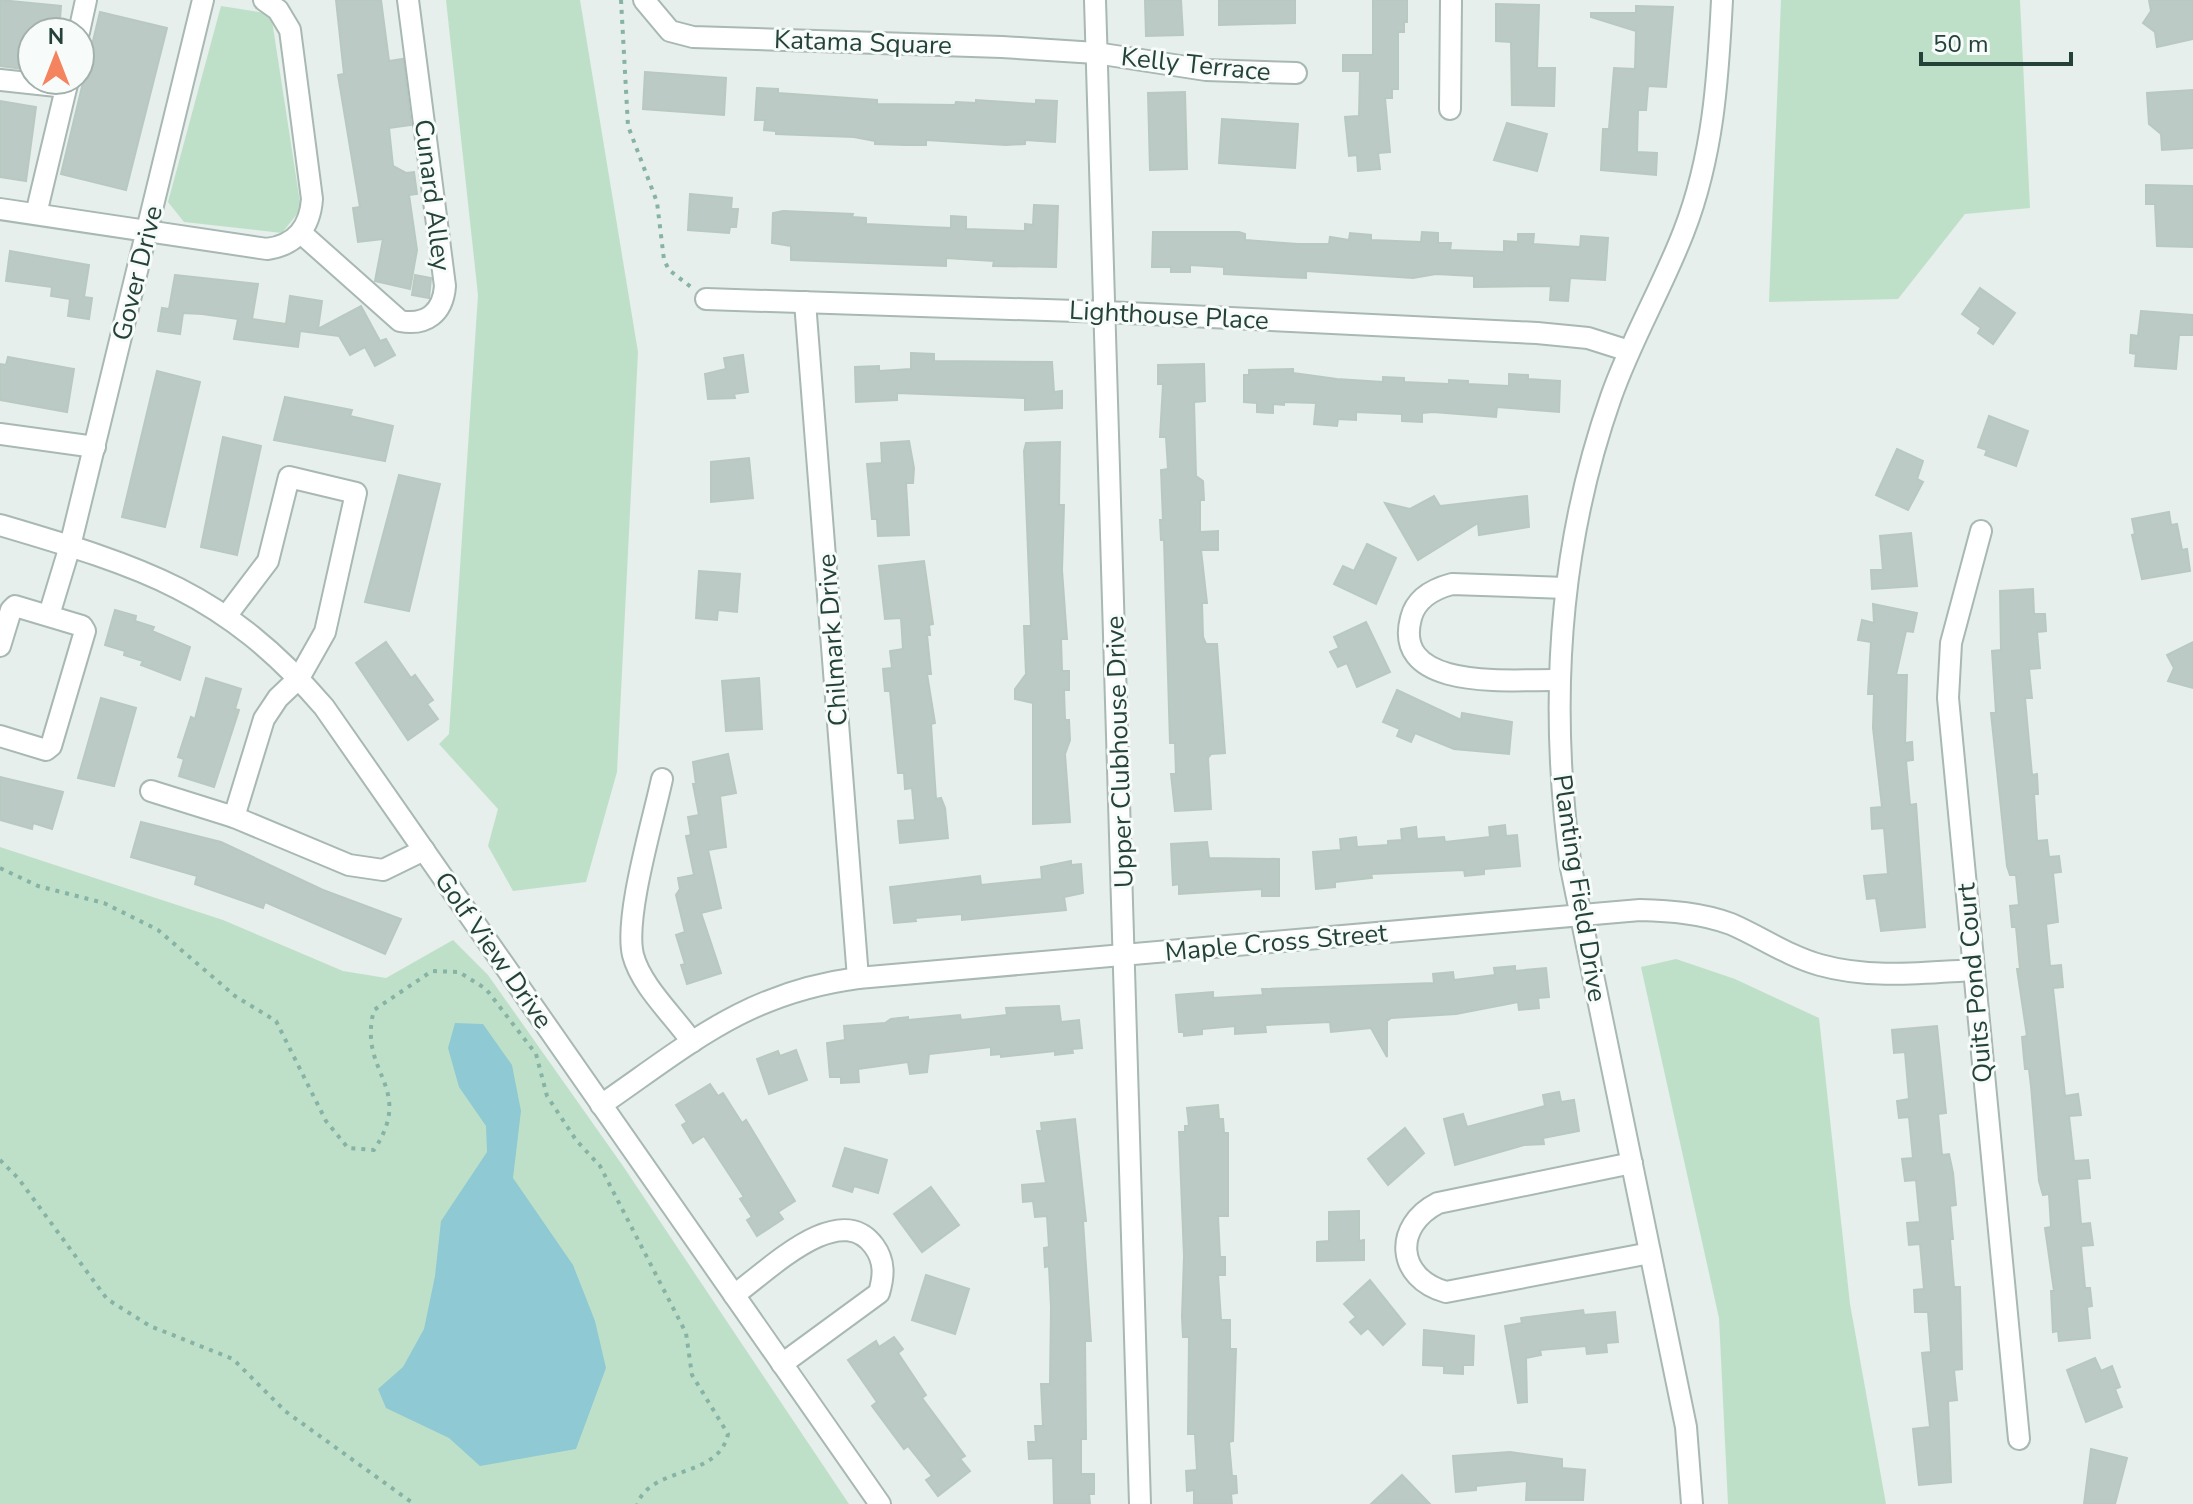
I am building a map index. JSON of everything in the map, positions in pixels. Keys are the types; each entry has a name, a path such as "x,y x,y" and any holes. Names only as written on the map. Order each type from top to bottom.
{"street":[{"name":"Gover Drive","path":"49,615 95,447 203,0"},
{"path":"0,209 267,249 288,243 301,233 311,214 312,199 290,30 278,10 264,0"},
{"name":"Cunard Alley","path":"301,233 400,321 414,324 427,320 438,311 445,286 408,0"},
{"name":"Katama Square","path":"644,0 670,31 693,37 1096,53"},
{"name":"Upper Clubhouse Drive","path":"1095,0 1140,1504"},
{"path":"1450,109 1451,0"},
{"name":"Planting Field Drive","path":"1692,1504 1686,1427 1580,915 1562,803 1558,680 1566,588 1591,461 1629,351 1684,232 1701,180 1718,84 1722,0"},
{"name":"Kelly Terrace","path":"1096,53 1206,70 1296,73"},
{"path":"36,214 64,96"},
{"name":"Lighthouse Place","path":"706,299 1106,312 1537,333 1588,338 1629,351"},
{"name":"Chilmark Drive","path":"805,302 858,978"},
{"path":"0,434 95,447"},
{"path":"227,615 268,561 289,477 356,493 325,632 299,678 278,698 264,719 234,817"},
{"name":"Golf View Drive","path":"0,525 171,582 227,615 299,678 324,707 880,1504"},
{"name":"Quits Pond Court","path":"1981,531 1951,643 1947,684 2019,1439"},
{"path":"1558,680 1439,673 1417,656 1409,631 1417,604 1438,587 1452,584 1566,588"},
{"path":"0,646 15,606 82,626 85,631 51,746 46,750 0,736"},
{"path":"662,779 633,920 633,953 645,978 692,1042"},
{"path":"151,791 234,817 349,865 383,870 424,850"},
{"name":"Maple Cross Street","path":"601,1105 745,1009 778,994 858,978 1640,910 1704,916 1730,924 1792,955 1845,971 1886,975 1973,970"},
{"path":"1632,1163 1438,1203 1415,1219 1406,1244 1407,1258 1421,1281 1446,1292 1650,1253"},
{"path":"734,1295 823,1232 849,1229 872,1243 883,1267 879,1293 782,1364"}],"path":[{"path":"621,0 626,116 657,202 664,260 669,270 706,299"},
{"path":"0,868 38,886 104,903 158,930 235,996 276,1021 326,1121 348,1148 374,1150 387,1130 391,1099 371,1052 368,1033 374,1010 432,971 459,972 486,989 536,1054 547,1096 576,1140 600,1166 686,1333 692,1375 728,1434 724,1449 710,1461 647,1490 637,1504"},
{"path":"0,1160 18,1178 107,1299 150,1326 233,1359 285,1411 414,1504"}],"green space":[{"path":"446,0 580,0 638,352 617,772 586,882 513,891 488,846 498,809 439,744 449,734 478,295"},
{"path":"1781,0 2020,0 2030,208 1965,214 1898,299 1769,302"},
{"path":"221,6 271,14 301,209 282,233 184,222 168,202"},
{"path":"0,847 223,920 343,971 386,978 453,940 488,975 623,1166 849,1504 0,1504"},
{"path":"1676,959 1735,979 1819,1018 1850,1304 1886,1504 1728,1504 1719,1318 1641,967"}],"water":[{"path":"455,1023 483,1024 512,1065 521,1111 513,1178 573,1265 595,1321 606,1368 576,1449 480,1466 449,1438 386,1408 378,1389 403,1367 424,1329 435,1276 441,1221 487,1152 486,1126 459,1087 448,1048"}],"building":[{"path":"0,0 61,6 60,16 16,16 16,68 0,66"},
{"path":"336,0 381,0 389,61 403,59 411,125 389,128 393,166 406,173 414,172 417,194 409,195 417,250 410,289 375,281 383,239 358,242 353,208 360,207 338,75 344,74"},
{"path":"1145,0 1181,0 1183,35 1146,36"},
{"path":"1219,0 1295,0 1295,23 1219,25"},
{"path":"1373,0 1407,0 1407,22 1404,22 1404,32 1398,32 1398,89 1392,89 1392,98 1385,98 1390,152 1378,153 1380,169 1358,171 1357,155 1349,156 1345,117 1359,116 1360,71 1343,71 1343,55 1373,55"},
{"path":"2149,0 2193,0 2193,39 2157,47 2155,32 2143,23 2151,11"},
{"path":"1496,4 1539,5 1537,68 1555,68 1554,106 1512,105 1511,42 1496,41"},
{"path":"1636,6 1673,7 1666,87 1648,86 1646,110 1638,110 1637,152 1657,153 1656,175 1601,170 1603,129 1609,129 1614,68 1635,69 1636,31 1591,17 1591,13 1636,13"},
{"path":"100,12 167,28 126,190 61,174 80,96 96,96 96,29"},
{"path":"645,72 726,78 724,115 643,109"},
{"path":"757,88 778,89 778,93 877,100 877,104 955,105 956,102 976,103 976,100 1036,104 1036,100 1057,101 1055,142 1025,140 1025,144 1006,145 926,140 926,145 906,145 875,144 875,141 854,137 776,134 776,131 764,130 765,120 755,120"},
{"path":"2193,90 2193,148 2162,150 2161,134 2149,124 2147,93"},
{"path":"1185,92 1187,169 1150,170 1148,93"},
{"path":"0,101 36,107 26,181 0,177"},
{"path":"1222,119 1298,124 1295,168 1219,163"},
{"path":"1507,123 1547,134 1537,171 1494,160"},
{"path":"2146,185 2193,186 2193,247 2157,246 2155,204 2146,204"},
{"path":"690,194 732,198 731,209 738,209 736,227 730,227 729,233 688,230"},
{"path":"1034,205 1058,206 1056,267 993,266 994,261 946,258 946,266 791,260 791,246 772,243 773,213 783,211 853,214 852,217 866,218 866,224 951,228 951,216 966,217 966,229 1025,231 1025,224 1033,225"},
{"path":"1153,232 1239,232 1245,234 1245,240 1329,244 1330,237 1349,240 1350,233 1371,235 1371,240 1421,242 1422,232 1438,233 1438,243 1451,243 1450,250 1504,252 1504,241 1518,242 1518,234 1534,234 1533,244 1580,247 1581,236 1608,238 1605,280 1570,278 1568,301 1550,300 1551,286 1474,287 1474,276 1436,274 1413,278 1306,271 1306,278 1224,274 1224,267 1190,265 1190,272 1171,272 1171,267 1152,267"},
{"path":"10,251 89,265 84,297 92,298 89,319 68,316 70,299 51,296 52,287 6,281"},
{"path":"175,275 258,284 252,319 286,324 290,296 322,301 318,329 361,306 380,341 386,339 395,355 375,366 365,347 350,355 339,336 300,331 298,347 234,339 238,319 202,314 183,313 180,334 158,331 162,308 169,309"},
{"path":"415,275 431,278 429,298 412,295"},
{"path":"1980,288 2015,313 1993,344 1978,333 1981,328 1962,314"},
{"path":"2141,311 2193,315 2192,335 2179,335 2176,369 2135,366 2136,354 2130,353 2131,335 2138,336"},
{"path":"911,353 934,354 934,361 1052,362 1054,392 1062,391 1062,408 1025,410 1025,398 897,393 897,400 856,402 855,367 879,366 879,371 911,369"},
{"path":"743,355 748,392 734,394 735,398 708,399 705,374 726,369 724,358"},
{"path":"8,357 74,369 67,412 0,400 0,364 6,365"},
{"path":"1204,364 1205,401 1194,402 1196,476 1203,481 1204,500 1200,500 1200,532 1218,531 1218,550 1201,550 1207,603 1202,603 1203,637 1206,644 1217,644 1225,753 1211,754 1208,758 1211,809 1175,811 1171,774 1176,774 1175,743 1170,743 1164,540 1161,540 1160,520 1163,520 1161,470 1168,469 1166,437 1160,437 1163,384 1158,384 1158,365"},
{"path":"1293,369 1293,373 1337,379 1383,382 1383,377 1404,378 1404,382 1449,384 1449,380 1509,386 1509,374 1528,375 1528,379 1560,381 1559,412 1497,407 1496,417 1433,412 1422,413 1422,422 1402,421 1402,414 1356,412 1356,420 1338,419 1337,426 1314,424 1316,403 1273,404 1273,413 1257,412 1257,403 1244,402 1244,375 1249,375 1249,370"},
{"path":"157,371 200,382 165,527 122,517"},
{"path":"285,397 352,410 350,416 393,426 385,461 274,440"},
{"path":"1989,416 2028,431 2016,466 1985,455 1987,450 1978,447"},
{"path":"223,437 261,446 237,555 201,547"},
{"path":"909,441 914,468 913,483 906,483 909,535 878,536 877,519 872,519 867,464 882,463 881,443"},
{"path":"1060,442 1059,505 1064,505 1062,570 1067,639 1061,639 1062,671 1069,671 1069,690 1064,690 1065,720 1069,720 1070,740 1065,754 1070,822 1033,824 1033,703 1015,699 1015,689 1026,674 1024,626 1031,626 1024,451 1026,443"},
{"path":"1897,449 1923,461 1917,479 1923,482 1908,510 1876,495"},
{"path":"749,458 753,498 711,502 711,462"},
{"path":"399,475 440,484 409,611 365,602"},
{"path":"1434,496 1440,506 1527,496 1529,527 1479,535 1478,523 1418,560 1385,503 1410,509"},
{"path":"2169,512 2171,525 2177,524 2182,550 2187,549 2190,571 2142,579 2132,535 2135,534 2132,519"},
{"path":"1911,533 1917,586 1872,589 1871,570 1883,570 1880,536"},
{"path":"1367,544 1396,558 1376,604 1334,584 1343,566 1354,571"},
{"path":"924,561 933,624 929,625 930,635 927,635 931,674 927,674 935,723 931,724 936,799 941,798 945,808 948,838 900,843 898,821 915,820 912,788 905,789 904,773 898,773 890,691 885,691 883,669 892,668 890,651 903,649 901,618 885,619 879,566"},
{"path":"699,571 740,574 737,612 718,610 717,620 696,618"},
{"path":"2033,589 2034,614 2045,614 2046,631 2037,632 2040,668 2029,669 2032,698 2025,698 2032,775 2037,774 2038,794 2034,794 2037,841 2047,840 2049,857 2059,856 2061,872 2053,873 2058,922 2046,924 2050,966 2061,965 2063,987 2053,988 2065,1096 2078,1094 2081,1115 2069,1116 2074,1161 2088,1160 2090,1178 2077,1179 2081,1224 2090,1223 2093,1245 2081,1246 2085,1288 2090,1288 2092,1306 2087,1307 2090,1338 2059,1341 2058,1331 2053,1332 2051,1291 2054,1291 2045,1228 2051,1227 2049,1194 2043,1195 2039,1181 2029,1069 2025,1069 2022,1037 2027,1036 2017,969 2020,969 2016,927 2012,927 2010,906 2019,905 2016,875 2010,875 2007,866 1991,713 1996,713 1992,651 2001,650 2000,591"},
{"path":"1873,604 1917,613 1913,632 1906,631 1896,675 1907,675 1905,743 1912,742 1913,760 1906,761 1910,805 1916,804 1925,927 1881,931 1876,898 1867,899 1864,876 1888,874 1884,828 1872,829 1871,808 1882,807 1873,728 1874,694 1868,694 1871,642 1858,640 1862,620 1874,623"},
{"path":"115,610 136,616 135,621 154,627 152,631 190,647 180,680 141,665 143,661 124,655 125,651 105,645"},
{"path":"1366,622 1390,672 1357,687 1347,663 1338,667 1330,652 1339,648 1334,637"},
{"path":"386,642 411,678 415,675 433,700 427,704 438,719 408,740 356,663"},
{"path":"2193,642 2193,688 2168,681 2174,668 2167,655"},
{"path":"206,678 241,689 235,709 239,710 214,787 179,776 184,759 178,757 191,717 195,719"},
{"path":"759,678 762,729 726,731 722,681"},
{"path":"1397,690 1461,720 1462,713 1512,722 1509,754 1454,749 1415,733 1411,742 1397,736 1400,729 1383,722"},
{"path":"101,698 136,708 114,786 78,778"},
{"path":"728,754 736,793 720,796 726,847 708,850 721,908 701,913 721,973 687,984 681,965 685,964 676,935 685,932 676,895 680,889 678,878 694,875 686,836 691,835 688,817 699,815 693,784 696,784 693,762"},
{"path":"0,777 63,792 52,829 33,823 32,829 0,820"},
{"path":"141,822 221,842 323,890 401,919 385,954 265,902 263,908 195,884 197,876 131,857"},
{"path":"1505,825 1506,836 1517,835 1520,866 1484,869 1484,874 1465,876 1464,870 1371,874 1372,878 1335,882 1335,887 1316,889 1313,852 1341,850 1340,839 1356,837 1357,847 1388,845 1388,841 1402,840 1401,829 1416,827 1417,839 1444,837 1445,842 1490,837 1489,827"},
{"path":"1207,842 1209,858 1279,859 1279,896 1262,896 1262,889 1179,894 1179,884 1173,885 1171,844"},
{"path":"1071,861 1071,865 1081,864 1083,893 1064,897 1066,910 962,920 962,914 894,923 890,887 980,876 981,885 1042,879 1041,867"},
{"path":"1515,966 1515,971 1546,968 1549,997 1538,998 1539,1008 1519,1010 1518,1002 1456,1014 1391,1018 1387,1021 1387,1057 1371,1028 1331,1032 1330,1022 1265,1025 1266,1032 1235,1034 1235,1026 1202,1029 1202,1034 1184,1036 1184,1032 1179,1032 1176,995 1213,992 1213,998 1263,995 1262,989 1434,983 1433,974 1453,972 1454,980 1495,975 1494,968"},
{"path":"1059,1006 1061,1022 1079,1020 1082,1048 1072,1049 1073,1053 1055,1055 1055,1051 1001,1057 1001,1054 991,1055 991,1047 929,1054 927,1072 910,1074 908,1062 858,1069 859,1082 841,1083 841,1077 830,1077 827,1043 845,1040 844,1026 885,1023 908,1017 908,1020 960,1015 961,1020 1007,1015 1006,1008"},
{"path":"1937,1026 1946,1113 1938,1114 1942,1155 1949,1154 1956,1205 1950,1206 1953,1239 1950,1239 1954,1287 1960,1287 1962,1369 1954,1370 1957,1400 1948,1401 1951,1482 1919,1485 1913,1429 1930,1427 1922,1353 1931,1352 1928,1312 1915,1312 1914,1290 1924,1289 1920,1244 1909,1245 1907,1223 1920,1222 1916,1180 1905,1181 1902,1159 1913,1158 1909,1117 1899,1118 1897,1101 1909,1099 1905,1052 1894,1053 1892,1030"},
{"path":"796,1050 807,1080 769,1094 757,1059 778,1051 780,1056"},
{"path":"710,1084 718,1096 723,1093 742,1123 746,1120 795,1201 778,1212 783,1219 757,1236 747,1220 752,1217 740,1199 744,1197 704,1136 693,1143 682,1125 687,1122 676,1105"},
{"path":"1559,1092 1561,1102 1574,1100 1579,1131 1543,1138 1544,1144 1524,1145 1455,1165 1444,1119 1463,1114 1467,1127 1545,1106 1543,1095"},
{"path":"1218,1105 1224,1133 1228,1133 1228,1216 1218,1216 1220,1257 1225,1257 1225,1275 1218,1275 1221,1320 1230,1320 1230,1349 1236,1349 1233,1441 1229,1442 1237,1493 1231,1494 1232,1504 1194,1504 1194,1490 1187,1491 1186,1471 1197,1470 1195,1434 1188,1434 1189,1337 1183,1337 1182,1317 1184,1256 1179,1132 1185,1132 1185,1126 1189,1126 1187,1108"},
{"path":"1075,1119 1086,1221 1083,1221 1091,1341 1085,1341 1086,1439 1081,1439 1081,1474 1094,1474 1094,1494 1089,1494 1090,1504 1054,1504 1053,1458 1029,1459 1028,1442 1036,1442 1035,1426 1043,1426 1041,1384 1050,1384 1051,1307 1049,1266 1045,1267 1044,1248 1049,1247 1047,1216 1035,1217 1033,1201 1023,1202 1022,1185 1046,1183 1037,1131 1042,1131 1041,1123"},
{"path":"1405,1128 1424,1153 1388,1185 1368,1159"},
{"path":"845,1148 887,1160 878,1193 854,1186 852,1192 833,1186"},
{"path":"931,1187 959,1225 922,1252 894,1214"},
{"path":"1359,1211 1359,1241 1364,1240 1364,1260 1317,1261 1317,1242 1329,1241 1329,1212"},
{"path":"926,1275 969,1289 955,1334 912,1320"},
{"path":"1370,1280 1405,1324 1383,1345 1368,1328 1361,1334 1350,1322 1356,1317 1344,1304"},
{"path":"1583,1310 1584,1315 1615,1312 1618,1342 1606,1343 1607,1352 1587,1354 1586,1346 1540,1350 1541,1355 1526,1358 1527,1402 1518,1403 1505,1326 1522,1323 1521,1318"},
{"path":"1424,1330 1474,1336 1473,1365 1463,1365 1463,1374 1444,1373 1444,1366 1423,1365"},
{"path":"894,1337 903,1349 898,1353 926,1395 922,1398 965,1456 960,1459 970,1471 938,1496 926,1480 932,1476 908,1446 904,1449 872,1406 877,1402 848,1360 876,1341 879,1347"},
{"path":"2095,1358 2101,1371 2112,1366 2120,1387 2115,1389 2122,1407 2086,1422 2067,1370"},
{"path":"2091,1449 2127,1458 2115,1504 2084,1504"},
{"path":"1510,1452 1562,1459 1562,1468 1585,1470 1583,1500 1526,1500 1527,1481 1476,1486 1476,1490 1456,1492 1453,1456"},
{"path":"1402,1475 1430,1504 1371,1504"}]}
